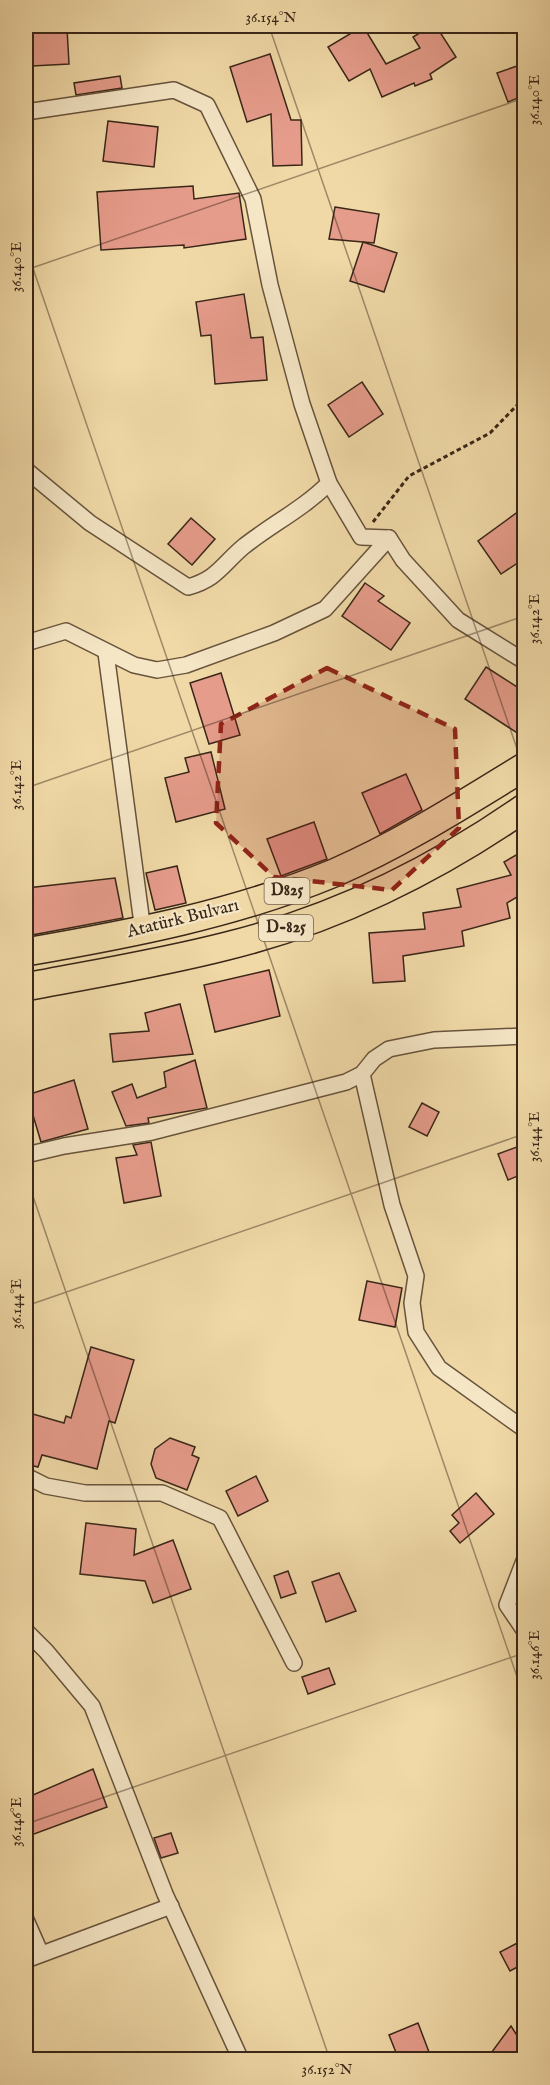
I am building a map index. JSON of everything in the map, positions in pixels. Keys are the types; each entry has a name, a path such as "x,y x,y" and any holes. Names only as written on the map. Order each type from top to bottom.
{"highway":[{"name":"Atatürk Bulvarı","path":"26,952 143,931 262,899 335,872 440,821 525,767"},
{"name":"Atatürk Bulvarı","path":"26,987 228,946 317,917 370,896 439,860 525,808"}],"street":[{"path":"26,112 174,90 207,105 253,199 273,296 302,404 329,483 361,537 389,538"},
{"path":"26,471 90,523 188,587 207,582 244,547 312,500 329,483"},
{"path":"26,643 66,631 134,666 157,670 194,663 274,633 325,609 389,538"},
{"path":"389,538 403,560 458,620 525,662"},
{"path":"106,653 143,931"},
{"path":"26,1155 64,1146 152,1132 346,1082 362,1074 374,1059 389,1049 434,1040 525,1036"},
{"path":"362,1074 392,1205 416,1276 412,1303 416,1332 439,1368 525,1429"},
{"path":"26,1476 46,1486 85,1493 162,1493 220,1518 294,1663"},
{"path":"525,1561 507,1605 525,1630"},
{"path":"26,1631 46,1651 92,1706 171,1906 241,2060"},
{"path":"26,1960 171,1906"},
{"path":"26,1920 41,1954"}],"path":[{"path":"361,537 409,476 490,433 525,398"}],"highlighted area":[{"path":"327,668 455,729 459,828 392,890 274,877 216,823 221,724"}],"building":[{"path":"363,26 386,64 420,48 413,37 431,26 436,26 456,57 430,74 432,79 415,86 414,83 382,97 370,69 349,81 328,47"},
{"path":"67,28 69,64 32,66 30,30"},
{"path":"270,54 291,120 301,120 302,165 273,166 271,114 247,122 230,67"},
{"path":"517,66 525,86 525,95 508,102 497,73"},
{"path":"120,76 122,88 76,95 74,83"},
{"path":"108,121 158,127 154,167 103,161"},
{"path":"193,186 194,199 239,193 246,239 184,248 184,245 101,250 97,192"},
{"path":"335,207 379,214 374,243 329,239"},
{"path":"363,242 397,253 384,292 350,281"},
{"path":"244,294 251,338 263,337 267,380 215,384 211,335 201,336 196,302"},
{"path":"362,382 383,414 349,437 328,405"},
{"path":"519,511 525,519 525,558 501,574 478,541"},
{"path":"191,518 215,539 192,565 168,544"},
{"path":"365,583 384,596 378,601 410,623 391,650 342,616"},
{"path":"486,667 525,692 525,738 465,699"},
{"path":"221,673 240,735 209,744 190,683"},
{"path":"211,752 225,809 176,822 165,778 189,772 185,758"},
{"path":"406,774 422,810 380,834 362,793"},
{"path":"314,822 327,859 281,876 267,839"},
{"path":"525,850 525,899 522,894 507,903 510,918 462,931 464,946 403,956 405,981 373,983 369,933 425,929 423,913 461,907 457,889 511,875 504,862"},
{"path":"177,866 186,903 155,910 146,873"},
{"path":"115,878 123,918 32,935 27,888"},
{"path":"269,970 280,1016 215,1032 204,985"},
{"path":"180,1004 193,1054 113,1062 110,1034 149,1031 145,1013"},
{"path":"195,1060 207,1108 148,1118 149,1123 126,1126 112,1092 132,1084 137,1098 166,1087 164,1072"},
{"path":"74,1080 88,1129 41,1142 27,1095"},
{"path":"422,1103 439,1112 427,1136 409,1127"},
{"path":"151,1142 161,1196 124,1203 116,1158 137,1155 133,1145"},
{"path":"525,1144 525,1173 508,1180 498,1154"},
{"path":"367,1281 402,1288 395,1327 359,1320"},
{"path":"91,1347 134,1360 115,1423 109,1421 97,1469 42,1455 38,1467 26,1464 26,1412 64,1423 66,1416 71,1418"},
{"path":"170,1438 195,1447 192,1455 199,1458 187,1490 156,1478 151,1464 155,1449"},
{"path":"256,1476 268,1501 238,1516 226,1491"},
{"path":"476,1493 494,1514 460,1543 450,1531 459,1523 452,1515"},
{"path":"86,1523 136,1529 134,1555 173,1540 191,1589 153,1603 145,1581 80,1574"},
{"path":"288,1571 296,1593 281,1598 274,1576"},
{"path":"339,1573 356,1611 326,1622 312,1582"},
{"path":"329,1668 335,1684 308,1694 302,1677"},
{"path":"93,1769 107,1807 26,1837 26,1798"},
{"path":"171,1833 178,1853 161,1858 154,1838"},
{"path":"525,1939 525,1963 510,1971 500,1952"},
{"path":"418,2023 432,2060 399,2060 389,2035"},
{"path":"511,2026 525,2048 525,2060 486,2060"}]}
